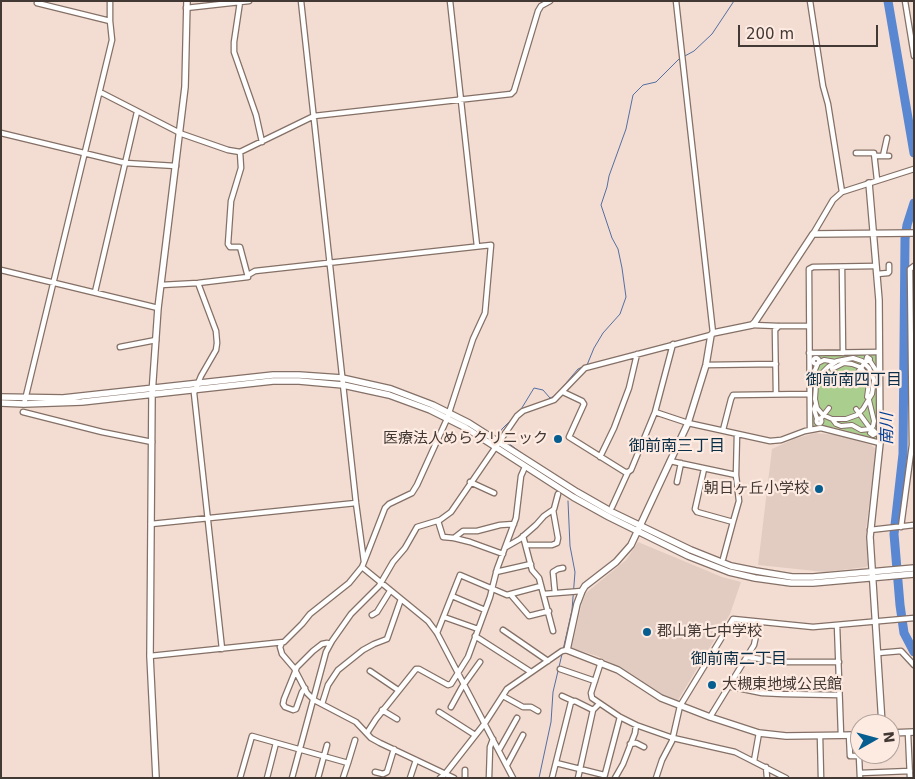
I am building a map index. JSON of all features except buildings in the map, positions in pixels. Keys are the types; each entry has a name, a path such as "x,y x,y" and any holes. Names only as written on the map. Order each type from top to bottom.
{"street":[{"path":"38,1 37,3 110,21"},
{"path":"25,401 112,40 110,1"},
{"path":"156,778 150,656 152,391 158,308 184,88 186,5 249,1"},
{"path":"300,1 363,564 390,591 428,621 437,633 513,778"},
{"path":"450,1 477,246"},
{"path":"100,92 180,133 228,150 240,152 314,116 513,93 538,11 541,6 550,1"},
{"path":"440,778 485,723 510,687 567,650 577,604 582,591 624,554 631,545 688,423 706,365 712,334 676,1"},
{"path":"810,1 842,192"},
{"path":"905,1 914,56"},
{"path":"240,2 234,52 256,115 262,142"},
{"path":"95,292 137,112"},
{"path":"1,133 125,163 176,166"},
{"path":"874,156 886,156 887,138"},
{"path":"240,152 241,168 230,201 228,244 230,247 240,247 248,275"},
{"path":"856,153 874,153 878,180"},
{"path":"752,325 813,234 833,200 842,192 913,169"},
{"path":"869,183 879,300 880,443 870,530 881,714"},
{"path":"813,234 912,233"},
{"path":"150,656 282,643 310,614 349,583 363,564 385,508 389,504 412,493 418,485 448,416 473,339 484,313 491,244 255,271 248,275 248,277 161,285"},
{"path":"877,274 890,272 889,265"},
{"path":"810,430 809,269 812,267 876,266"},
{"path":"901,527 912,445 912,298 910,269 914,266"},
{"path":"842,267 843,353"},
{"path":"1,270 158,308"},
{"path":"198,283 216,331 217,343 216,350 200,376 194,393 222,649"},
{"path":"292,778 330,644 351,614 381,583 418,527 438,521 451,512 509,425 519,414 554,400 582,370 673,344 752,325 809,326"},
{"path":"776,394 775,330 779,326"},
{"path":"120,347 156,340"},
{"path":"612,508 628,472 631,470 654,412 673,344"},
{"path":"809,353 878,354"},
{"path":"600,457 614,428 629,388 637,354"},
{"path":"858,372 868,360 878,354"},
{"path":"861,355 868,360 877,372"},
{"path":"817,382 815,372 816,360 836,362 853,358 868,360"},
{"path":"818,421 846,419 858,411 868,398 874,380 868,360"},
{"path":"831,368 836,362"},
{"path":"818,421 815,394 817,382 822,373 844,363 852,364 861,368 867,375 870,383 868,398 874,421 873,433"},
{"path":"706,365 776,364"},
{"path":"152,391 199,382 272,375 299,375 398,392 433,404 448,416 469,423 525,467 573,497 639,529"},
{"path":"1,403 273,382 343,382"},
{"path":"563,392 582,401 584,404 569,437 625,472 628,472"},
{"path":"722,430 731,399 734,395 809,394"},
{"path":"1,397 25,401"},
{"path":"868,398 880,398"},
{"path":"816,404 814,412 818,421"},
{"path":"818,421 829,408"},
{"path":"858,411 873,433"},
{"path":"23,412 102,432 152,442"},
{"path":"654,412 688,423 774,441 810,430 828,429 880,443"},
{"path":"833,420 841,426 852,424 873,433"},
{"path":"723,559 738,501 736,475 737,434"},
{"path":"496,445 688,556 730,572 755,578 813,584 890,574 914,574"},
{"path":"670,461 736,475"},
{"path":"677,482 681,463"},
{"path":"367,733 382,710 416,668 449,685 468,657 516,518 521,476 525,467"},
{"path":"704,469 695,509 698,512 733,522"},
{"path":"470,482 494,493"},
{"path":"906,493 914,492"},
{"path":"527,545 552,545 558,541 554,510 558,494"},
{"path":"151,524 356,503"},
{"path":"506,547 523,536 544,516 554,510"},
{"path":"438,521 442,536 503,554"},
{"path":"454,538 463,531 477,531 500,525 514,524"},
{"path":"870,530 914,526"},
{"path":"523,536 531,564 544,594 553,631"},
{"path":"496,572 531,564"},
{"path":"555,593 553,573 556,569 563,568"},
{"path":"890,574 902,569 914,568"},
{"path":"437,633 460,575 511,595 541,586"},
{"path":"372,615 377,612 390,591"},
{"path":"544,594 582,591"},
{"path":"511,595 529,616 549,611"},
{"path":"452,596 485,610"},
{"path":"322,704 328,685 338,670 367,648 386,639 401,599"},
{"path":"444,617 478,629"},
{"path":"656,778 662,760 673,738 680,706 732,620 736,618 813,627 914,618"},
{"path":"710,717 755,643 759,622"},
{"path":"838,625 841,735"},
{"path":"502,630 548,661"},
{"path":"475,636 531,672"},
{"path":"282,643 280,647 282,654 296,670 305,688 314,700 356,722 375,740 454,778"},
{"path":"305,688 296,709 293,710 285,707 283,704 284,700 296,670 323,643 330,644"},
{"path":"567,650 618,670 661,698 759,733 786,736 849,735 850,756"},
{"path":"878,653 901,652 914,665"},
{"path":"747,657 781,662 839,662"},
{"path":"451,707 464,683 480,662"},
{"path":"601,662 591,696 599,704 636,725 673,738 735,752 786,778"},
{"path":"560,669 595,681"},
{"path":"370,672 398,690"},
{"path":"728,686 762,693 839,695"},
{"path":"503,696 523,707 529,706 538,711"},
{"path":"562,696 593,710"},
{"path":"552,778 569,707 573,701"},
{"path":"578,778 593,710 599,704"},
{"path":"382,710 397,719"},
{"path":"439,712 475,735"},
{"path":"556,763 604,776 620,717"},
{"path":"498,750 516,718"},
{"path":"615,778 635,733 636,725"},
{"path":"910,778 911,732"},
{"path":"754,761 759,733"},
{"path":"507,765 523,735"},
{"path":"240,778 252,736 348,763"},
{"path":"820,736 821,778"},
{"path":"489,778 490,747 493,739"},
{"path":"343,778 355,740"},
{"path":"267,778 276,743"},
{"path":"630,744 636,743 644,747"},
{"path":"318,778 327,744"},
{"path":"374,772 383,774 387,772 394,749"},
{"path":"410,778 416,760"},
{"path":"766,767 767,778"},
{"path":"465,770 465,778"},
{"path":"860,776 910,771"}],"shaded area":[{"name":"朝日ヶ丘小学校","path":"815,433 838,435 871,445 876,449 866,530 868,565 866,567 825,572 758,565 772,449 794,439"},
{"name":"郡山第七中学校","path":"638,542 722,577 741,582 730,614 676,701 661,694 623,669 597,656 572,648 586,593 626,560"}],"green space":[{"path":"814,355 877,355 877,439 833,427 814,426 812,357"}],"waterway":[{"path":"683,57 694,51 712,34 734,1"},
{"name":"南川","path":"888,1 914,153"},
{"path":"520,411 534,388 543,390 550,398 555,396 578,369 587,365 603,333 620,314 626,297 622,268 618,249 612,238 601,205 626,129 633,95 643,85 656,82 680,58"},
{"name":"南川","path":"914,203 905,239 903,454 894,534 904,633 914,652"},
{"path":"500,436 498,435 502,429 513,418"},
{"path":"503,439 524,455"},
{"path":"563,650 572,610 575,572 570,546 568,501"},
{"path":"559,667 562,654"},
{"path":"539,778 551,722 553,692 558,671"}],"place":[{"name":"医療法人めらクリニック","path":"558,439"},
{"name":"朝日ヶ丘小学校","path":"819,489"},
{"name":"郡山第七中学校","path":"647,632"},
{"name":"大槻東地域公民館","path":"712,685"}],"district":[{"name":"御前南四丁目","path":"854,381"},
{"name":"御前南三丁目","path":"677,447"},
{"name":"御前南二丁目","path":"739,660"}]}
